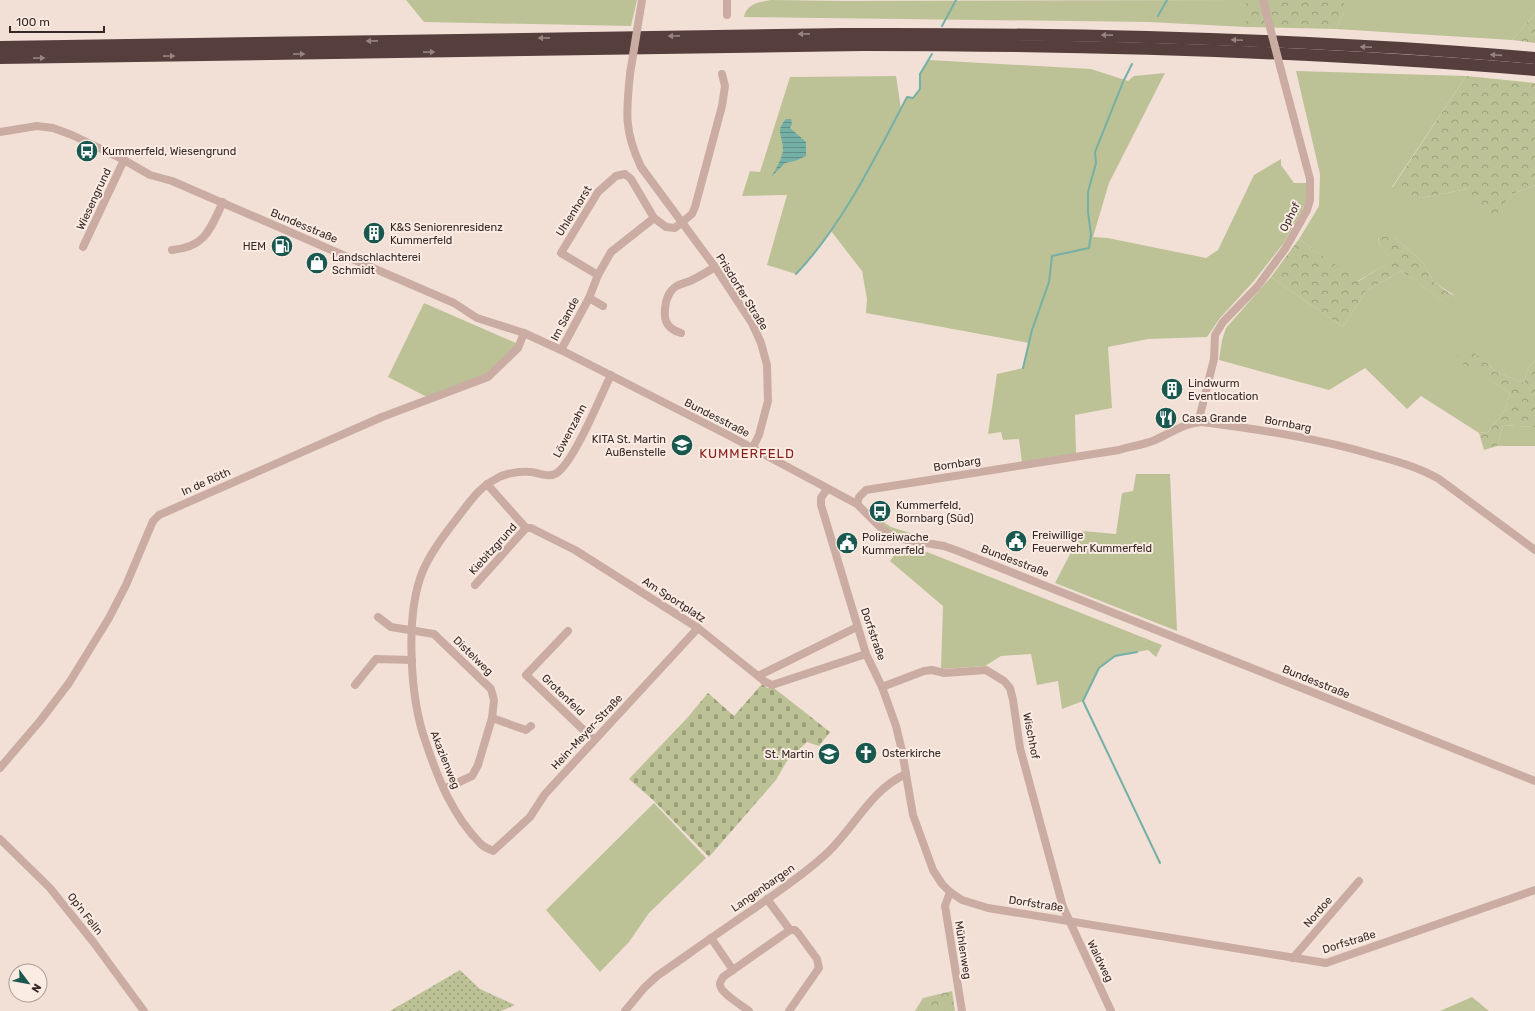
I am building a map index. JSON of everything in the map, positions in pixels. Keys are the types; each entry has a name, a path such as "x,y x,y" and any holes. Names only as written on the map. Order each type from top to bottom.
{"highway":[{"path":"0,47 959,33 1107,35 1258,41 1535,58"},
{"path":"0,58 854,45 959,45 1105,47 1253,52 1398,60 1535,70"}],"street":[{"name":"Prisdorfer Straße","path":"642,0 630,74 626,110 628,131 632,149 641,167 715,267 752,323 761,343 767,365 768,401 759,435 752,449"},
{"path":"727,0 728,14"},
{"name":"Ophof","path":"1201,422 1200,415 1214,359 1215,335 1223,322 1257,287 1285,249 1301,222 1310,200 1310,179 1263,0"},
{"path":"654,218 666,227 675,228 692,214 698,200 722,106 725,86 722,74"},
{"name":"Bundesstraße","path":"0,132 37,126 54,128 72,135 124,160 150,175 172,181 223,202 454,303 477,318 524,334 561,350 857,504 883,530 892,536 958,550 1535,781"},
{"name":"Wiesengrund","path":"83,247 124,160"},
{"name":"Uhlenhorst","path":"598,275 561,253 598,192 616,176 625,174 631,180 654,218"},
{"path":"172,250 183,249 196,244 204,237 211,227 223,202"},
{"name":"Im Sande","path":"561,350 589,298 598,275 611,252 654,218"},
{"path":"681,333 672,330 664,318 664,310 671,290 676,286 691,281 715,267"},
{"name":"Im Sande","path":"589,298 603,306"},
{"name":"In de Röth","path":"0,768 40,721 69,683 109,618 126,585 153,521 159,514 382,417 488,377 518,348 524,334"},
{"name":"Löwenzahn","path":"487,484 497,478 511,474 531,472 547,475 556,474 566,465 578,444 611,375"},
{"name":"Bornbarg","path":"857,504 860,497 866,490 1119,450 1154,440 1192,422 1201,422 1276,432 1345,446 1425,471 1439,479 1535,550"},
{"name":"Am Sportplatz","path":"487,484 526,528 531,528 575,550 698,628 764,681 772,685 866,654"},
{"name":"Akazienweg","path":"487,484 475,495 438,543 422,572 414,598 412,660 413,680 421,731 444,789 457,814 481,844 493,851"},
{"name":"Dorfstraße","path":"827,489 822,498 821,505 866,654 882,687 896,726 917,830 933,870 942,884 950,892 962,900 988,908 1326,963 1535,890"},
{"name":"Kiebitzgrund","path":"475,585 526,528"},
{"name":"Distelweg","path":"378,617 391,628 434,634 492,689 494,700 492,718 478,765 472,776 444,789"},
{"path":"758,676 857,627"},
{"name":"Hein-Meyer-Straße","path":"493,851 530,817 545,794 698,628"},
{"name":"Grotenfeld","path":"568,631 526,675 594,740"},
{"path":"355,685 376,659 412,660"},
{"name":"Wischhof","path":"882,687 924,671 932,670 944,673 986,670 1004,681 1010,688 1020,748 1068,920"},
{"path":"492,718 526,730"},
{"name":"Langenbargen","path":"625,1011 644,988 657,976 796,879 826,854 844,836 871,802 885,788 906,774"},
{"name":"Op'n Felln","path":"0,839 50,888 94,943 144,1011"},
{"name":"Nordoe","path":"1293,958 1359,881"},
{"name":"Mühlenweg","path":"950,892 945,906 962,1011"},
{"path":"767,899 790,930"},
{"name":"Waldweg","path":"1068,920 1111,1011"},
{"path":"749,1011 720,988 720,982 723,977 790,930 795,930 817,959 819,968 789,1011"},
{"path":"711,938 733,970"}],"green space":[{"path":"406,0 637,0 631,26 424,22"},
{"path":"771,0 1246,0 1246,27 1149,22 744,17 750,6"},
{"path":"1246,0 1344,0 1344,12 1336,29 1246,27"},
{"path":"1344,0 1535,0 1535,14 1512,40 1336,29 1344,12"},
{"path":"1535,14 1535,43 1512,40"},
{"path":"929,60 1091,69 1128,81 1134,76 1165,73 1109,183 1093,237 1108,238 1206,258 1218,250 1254,175 1281,159 1281,165 1294,183 1306,183 1307,198 1302,211 1283,244 1254,281 1220,318 1207,337 1148,339 1108,347 1112,408 1075,415 1076,453 1022,463 1019,439 1003,440 1001,432 988,434 997,374 1023,368 1029,343 866,313 867,299 862,271 831,231 812,257 796,274 767,265 787,195 742,196 750,171 760,172 790,77 896,76 901,109 907,97 913,97 920,89 920,74"},
{"path":"1296,71 1466,76 1392,187 1421,198 1467,189 1510,195 1535,185 1535,360 1527,370 1524,383 1496,372 1484,360 1457,359 1510,393 1505,410 1488,432 1479,433 1421,396 1407,409 1365,368 1329,390 1219,360 1222,340 1226,328 1271,277 1343,327 1366,291 1401,271 1449,305 1455,296 1433,281 1422,261 1394,237 1378,238 1380,246 1393,260 1358,281 1299,239 1319,206 1320,174"},
{"path":"1466,76 1535,83 1535,185 1510,195 1493,220 1467,189 1421,198 1392,188"},
{"path":"1378,237 1394,237 1422,261 1433,281 1455,296 1450,306 1401,271 1366,291 1343,327 1271,277 1299,239 1359,281 1392,260 1380,246"},
{"path":"424,303 516,343 515,346 486,375 427,397 388,377"},
{"path":"1469,350 1484,360 1496,372 1524,383 1527,370 1535,360 1535,427 1503,425 1497,446 1484,450 1479,433 1488,432 1505,410 1510,393 1456,359 1461,351"},
{"path":"1503,425 1535,427 1535,446 1497,446"},
{"path":"1136,474 1170,474 1177,631 1055,583 1082,531 1116,534 1122,493 1133,491"},
{"path":"882,521 891,527 910,533 910,537 901,536 894,533 880,522"},
{"path":"899,548 927,552 1162,645 1156,657 1148,650 1115,656 1099,668 1083,701 1062,709 1058,681 1037,685 1031,654 1001,656 985,666 941,669 943,606 890,561"},
{"path":"762,684 767,688 774,688 830,732 819,746 807,742 787,761 776,780 709,857 653,800 629,779 688,717 708,693 734,716"},
{"path":"654,803 706,858 649,913 629,942 600,972 546,910"},
{"path":"460,970 480,989 515,1005 501,1011 390,1011"},
{"path":"952,991 955,1011 915,1011 923,998"},
{"path":"1472,997 1489,1011 1440,1011"}],"water":[{"path":"786,119 791,119 792,124 790,128 806,142 806,156 795,161 785,163 771,177 782,155 783,146 780,131 782,123"}],"waterway":[{"path":"942,26 956,0"},
{"path":"1158,16 1167,0"},
{"path":"796,274 813,255 857,190 907,97 913,98 920,89 920,74 932,54"},
{"path":"1124,80 1132,64"},
{"path":"1023,368 1032,330 1049,282 1052,256 1089,248 1091,235 1088,212 1088,192 1096,163 1095,152 1123,82"},
{"path":"1137,652 1115,656 1099,668 1083,701 1160,863"}],"place":[{"name":"Kummerfeld, Wiesengrund","path":"87,151"},
{"name":"K&S Seniorenresidenz Kummerfeld","path":"374,233"},
{"name":"HEM","path":"282,246"},
{"name":"Landschlachterei Schmidt","path":"317,263"},
{"name":"Lindwurm Eventlocation","path":"1172,389"},
{"name":"Casa Grande","path":"1166,418"},
{"name":"KITA St. Martin Außenstelle","path":"682,445"},
{"name":"Kummerfeld, Bornbarg (Süd)","path":"880,511"},
{"name":"Freiwillige Feuerwehr Kummerfeld","path":"1016,541"},
{"name":"Polizeiwache Kummerfeld","path":"847,543"},
{"name":"Osterkirche","path":"866,753"},
{"name":"St. Martin","path":"829,754"}],"district":[{"name":"KUMMERFELD","path":"747,453"}]}
